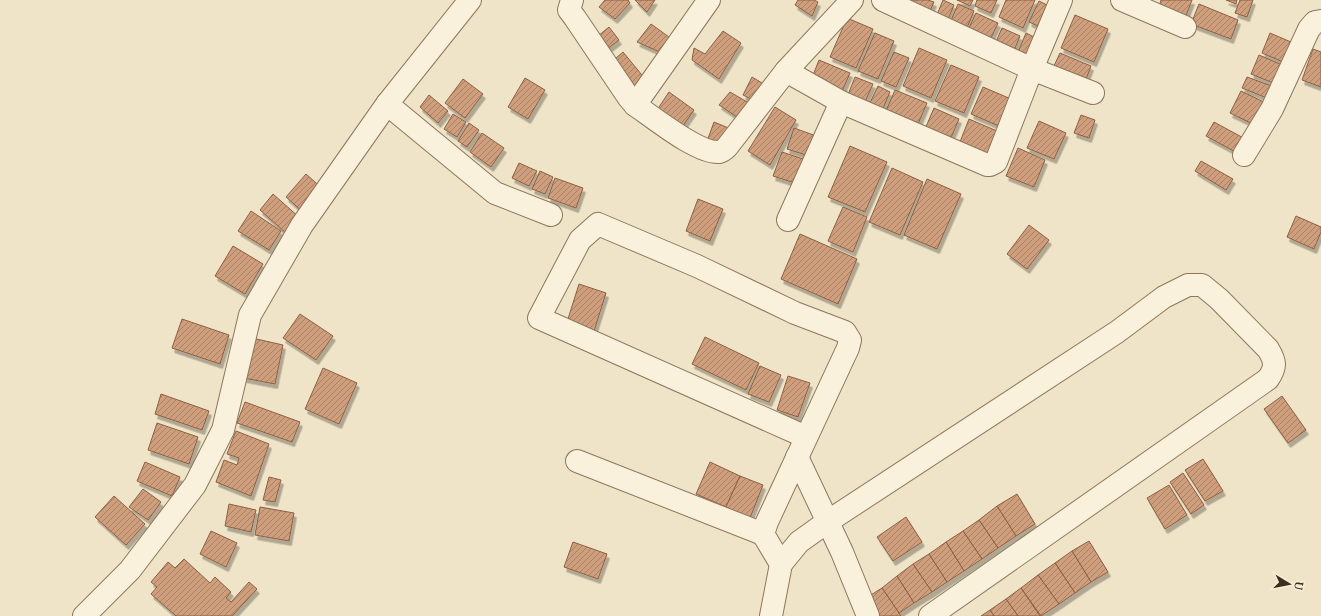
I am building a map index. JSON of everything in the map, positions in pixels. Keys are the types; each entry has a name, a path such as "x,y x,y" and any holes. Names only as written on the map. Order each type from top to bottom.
{"street":[{"path":"84,616 130,570 195,485 223,430 250,315 302,225 387,104 470,0"},
{"path":"572,0 570,10 572,14 635,105 693,145 718,152 727,147 786,71 852,0"},
{"path":"635,105 709,0"},
{"path":"883,0 1032,69 1093,93"},
{"path":"786,71 841,102 990,165 996,162 1032,69 1061,0"},
{"path":"1122,0 1185,26"},
{"path":"1244,155 1272,108 1310,29 1315,22 1321,21"},
{"path":"788,220 841,102"},
{"path":"387,104 495,193 551,215"},
{"path":"763,534 767,522 848,348 850,340 845,332 795,313 697,266 598,224 580,240 538,318 806,437"},
{"path":"771,616 781,564 799,542 827,522 1117,332 1164,297 1188,285 1202,285 1219,299 1268,350 1274,359 1274,370 1268,379 930,616"},
{"path":"797,457 842,552 868,616"},
{"path":"577,461 763,534 781,564"}],"building":[{"path":"605,0 628,0 630,3 615,19 599,7"},
{"path":"635,0 655,0 647,12"},
{"path":"798,0 814,0 818,2 812,16 795,5"},
{"path":"910,0 928,0 934,2 930,11 909,2"},
{"path":"943,0 954,5 947,22 936,17"},
{"path":"957,0 973,0 970,6"},
{"path":"977,0 997,0 991,13 975,6"},
{"path":"1006,0 1035,0 1023,28 999,17"},
{"path":"1161,0 1192,0 1185,18 1159,7"},
{"path":"1226,0 1237,0 1236,4"},
{"path":"1240,0 1253,0 1247,17 1235,13"},
{"path":"1039,1 1047,5 1038,26 1029,22"},
{"path":"958,4 974,11 966,30 950,23"},
{"path":"1199,4 1238,20 1231,39 1191,24"},
{"path":"976,13 998,23 990,40 968,30"},
{"path":"1075,15 1108,29 1094,62 1061,48"},
{"path":"847,18 873,29 856,68 830,57"},
{"path":"651,24 669,37 662,53 637,42"},
{"path":"609,27 619,40 602,53 592,41"},
{"path":"1002,28 1020,36 1013,53 995,44"},
{"path":"723,31 741,43 719,79 692,60 694,48 705,54"},
{"path":"875,33 894,41 878,79 858,71"},
{"path":"1026,33 1042,41 1034,59 1018,52"},
{"path":"1270,33 1298,45 1290,65 1262,53"},
{"path":"919,48 947,60 931,98 903,86"},
{"path":"1313,49 1321,52 1321,87 1302,80"},
{"path":"623,52 646,80 631,93 608,65"},
{"path":"894,52 909,58 896,87 881,81"},
{"path":"1060,53 1091,66 1085,82 1053,68"},
{"path":"1259,55 1289,68 1281,86 1251,74"},
{"path":"819,60 850,73 840,96 810,83"},
{"path":"951,65 979,77 964,113 935,101"},
{"path":"752,77 767,86 755,101 743,95"},
{"path":"855,77 873,84 864,104 847,97"},
{"path":"1247,77 1277,88 1272,100 1242,88"},
{"path":"525,78 545,90 528,119 508,107"},
{"path":"463,79 483,94 465,118 445,103"},
{"path":"878,86 890,92 881,113 868,107"},
{"path":"983,87 1018,102 1006,129 971,114"},
{"path":"895,90 927,103 918,124 886,111"},
{"path":"1241,91 1268,104 1257,126 1230,113"},
{"path":"669,92 694,110 678,133 653,116"},
{"path":"730,92 754,106 740,119 719,105"},
{"path":"429,95 448,111 438,123 420,107"},
{"path":"775,107 796,120 770,165 748,151"},
{"path":"934,108 959,119 950,140 925,129"},
{"path":"453,114 466,122 457,137 444,129"},
{"path":"1081,115 1095,120 1089,138 1074,133"},
{"path":"969,119 1004,134 992,161 958,147"},
{"path":"1039,121 1066,133 1054,159 1027,148"},
{"path":"714,122 731,129 717,146 706,144"},
{"path":"1214,122 1249,141 1241,155 1206,136"},
{"path":"469,123 479,130 467,147 458,141"},
{"path":"794,128 819,137 812,157 787,149"},
{"path":"482,133 504,148 491,167 470,152"},
{"path":"850,146 887,162 865,212 828,197"},
{"path":"1018,148 1045,160 1034,187 1006,176"},
{"path":"782,152 806,160 798,184 773,176"},
{"path":"1201,161 1233,179 1226,190 1195,171"},
{"path":"519,163 537,171 529,186 512,178"},
{"path":"892,168 923,182 900,235 869,222"},
{"path":"540,171 553,177 545,194 532,189"},
{"path":"306,174 324,190 304,213 286,197"},
{"path":"555,178 583,188 576,208 548,198"},
{"path":"927,179 961,194 937,249 904,235"},
{"path":"273,194 300,218 287,234 260,210"},
{"path":"698,199 723,209 710,241 686,231"},
{"path":"843,207 867,217 853,252 828,241"},
{"path":"251,211 281,231 269,250 238,231"},
{"path":"1296,216 1321,227 1321,232 1314,249 1287,237"},
{"path":"1029,225 1049,240 1027,269 1007,254"},
{"path":"800,234 857,259 838,304 781,279"},
{"path":"233,246 263,264 245,294 215,276"},
{"path":"579,284 606,293 594,331 567,322"},
{"path":"300,314 333,336 316,360 283,338"},
{"path":"182,319 229,335 220,364 172,348"},
{"path":"705,337 759,363 746,390 692,364"},
{"path":"252,338 283,345 275,384 244,378"},
{"path":"760,366 781,375 769,402 748,394"},
{"path":"323,368 357,383 339,424 305,409"},
{"path":"788,376 810,383 798,417 777,410"},
{"path":"161,394 209,411 202,430 155,414"},
{"path":"1282,396 1306,430 1288,443 1264,409"},
{"path":"245,402 300,422 292,442 237,423"},
{"path":"157,423 198,437 189,464 148,450"},
{"path":"236,431 269,444 251,496 216,482 224,460 237,465 239,458 227,454"},
{"path":"1203,459 1223,491 1205,501 1185,470"},
{"path":"145,462 180,477 172,496 137,481"},
{"path":"710,462 740,476 726,507 696,494"},
{"path":"1183,473 1204,505 1191,514 1170,482"},
{"path":"740,476 763,485 750,518 726,507"},
{"path":"269,477 281,480 275,502 263,500"},
{"path":"1169,485 1187,515 1165,529 1147,498"},
{"path":"143,489 161,502 148,520 129,507"},
{"path":"1017,494 1035,524 1016,536 997,506"},
{"path":"114,496 145,524 126,545 95,517"},
{"path":"229,504 256,510 251,532 225,526"},
{"path":"997,506 1016,536 998,548 979,520"},
{"path":"260,507 294,513 289,541 255,535"},
{"path":"906,517 922,542 893,561 877,537"},
{"path":"979,520 998,548 982,559 963,531"},
{"path":"211,531 237,543 226,567 200,554"},
{"path":"963,531 982,559 964,571 946,542"},
{"path":"1089,541 1108,572 1091,582 1072,551"},
{"path":"573,542 607,554 598,579 564,567"},
{"path":"946,542 964,571 947,582 929,554"},
{"path":"1072,551 1091,582 1075,593 1055,563"},
{"path":"929,554 947,582 932,592 913,564"},
{"path":"184,559 210,583 215,577 231,592 226,598 231,602 249,582 257,589 232,616 176,616 151,594 157,587 151,582 168,562 175,568"},
{"path":"1055,563 1075,593 1059,604 1038,575"},
{"path":"913,564 932,592 914,603 897,576"},
{"path":"1038,575 1059,604 1041,616 1021,588"},
{"path":"897,576 914,603 899,613 882,588"},
{"path":"882,588 901,616 878,616 866,598"},
{"path":"1021,588 1040,616 1018,616 1006,599"},
{"path":"1006,599 1018,616 994,616 990,610"},
{"path":"990,610 994,616 981,616"}]}
